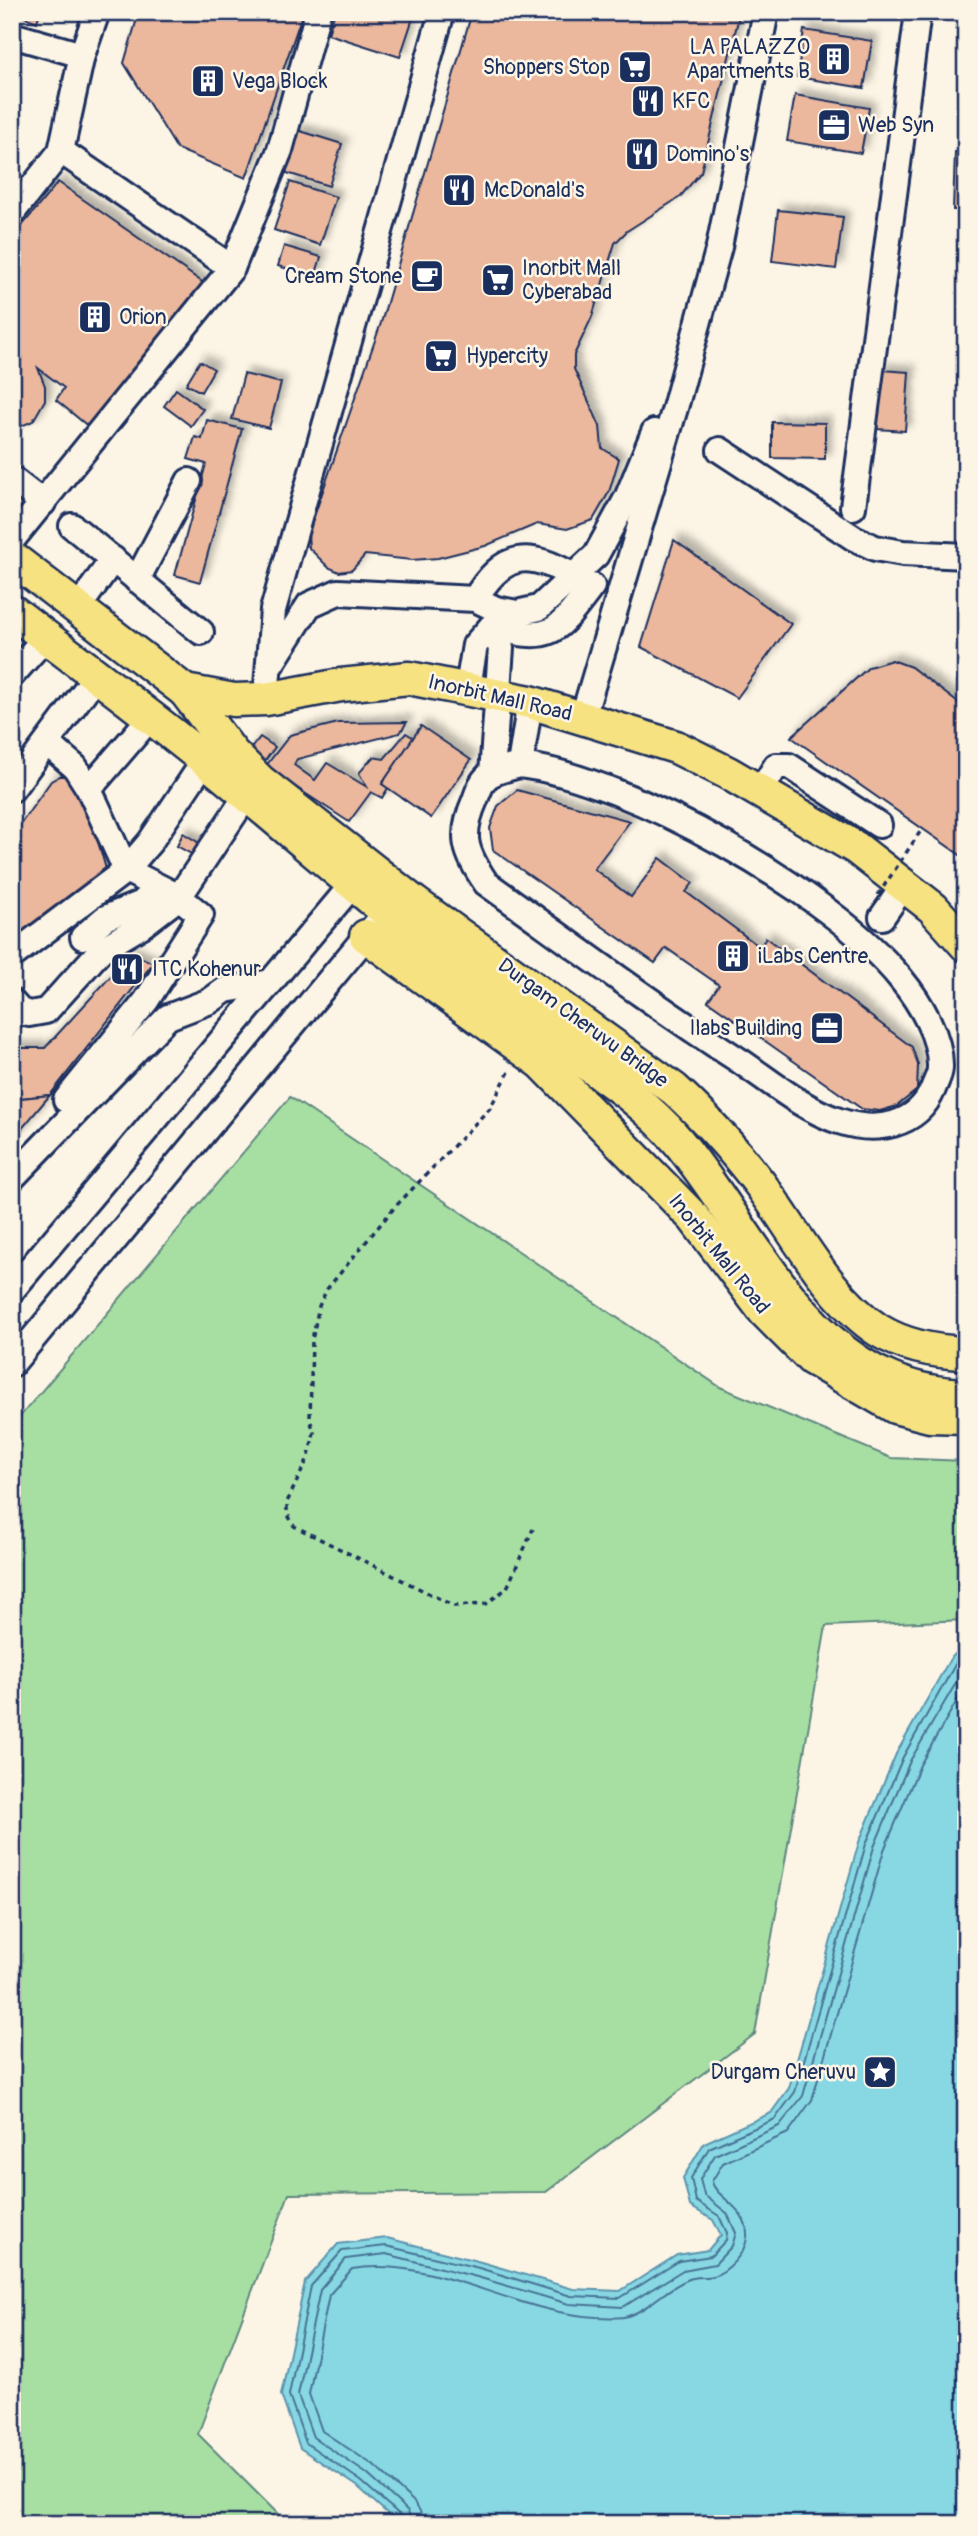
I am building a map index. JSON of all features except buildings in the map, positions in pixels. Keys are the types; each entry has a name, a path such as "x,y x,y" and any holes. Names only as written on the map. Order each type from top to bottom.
{"main road":[{"name":"Inorbit Mall Road","path":"12,558 185,691 234,700 267,685 341,685 408,678 530,702 676,747 856,848 892,887 933,908 966,945"},
{"path":"12,611 247,794"},
{"name":"Durgam Cheruvu Bridge","path":"185,691 232,753 260,781 415,903 674,1089 710,1122 752,1174 845,1302 879,1330 916,1346 966,1353"},
{"name":"Durgam Cheruvu Bridge","path":"247,794 387,912 540,1030 631,1095 676,1139 800,1312 825,1338 858,1363 898,1384 966,1395"},
{"name":"Inorbit Mall Road","path":"366,936 542,1063 694,1217 765,1312 811,1359 895,1407 930,1416 966,1417"}],"street":[{"path":"12,213 61,151 82,55 97,12"},
{"path":"12,540 232,268 281,150 318,12"},
{"path":"267,685 273,610 442,12"},
{"path":"492,774 475,645 491,627 531,637 549,633 571,614 583,581 664,418 719,247 766,12"},
{"path":"853,507 918,12"},
{"path":"12,35 82,55"},
{"path":"61,151 232,268"},
{"path":"583,717 695,300 696,281 691,269"},
{"path":"720,450 854,538 875,548 966,556"},
{"path":"12,479 43,503"},
{"path":"137,580 190,481"},
{"path":"72,526 201,632"},
{"path":"78,608 113,559"},
{"path":"475,599 491,573 519,560 544,561 583,581"},
{"path":"267,685 302,613 309,605 338,592 475,599 496,609 517,613 539,608 583,581"},
{"path":"12,675 46,636"},
{"path":"12,789 96,676"},
{"path":"520,765 530,702"},
{"path":"89,789 150,718"},
{"path":"12,1178 158,1009 207,906 169,892 127,870 89,789 75,767 48,744"},
{"path":"12,956 127,870 150,842 205,760"},
{"path":"520,765 549,769 586,780 735,851 817,904 867,944 901,979 931,1026 941,1069 929,1097 907,1120 886,1127 838,1121 805,1104 722,1049 486,883 470,858 465,839 467,819 484,780 492,774 520,765"},
{"path":"760,792 776,766 789,766 879,825"},
{"path":"12,1002 20,1012 29,1014 46,1011 101,950 141,926 247,794"},
{"path":"12,1290 353,884"},
{"path":"83,937 105,918 169,892"},
{"path":"12,1364 387,912"},
{"path":"66,1100 158,1009 210,1001 225,990 271,982"}],"path":[{"path":"892,887 922,829"},
{"path":"520,1048 490,1108 394,1208 327,1289 319,1306 312,1340 310,1419 313,1432 309,1455 286,1502 286,1513 294,1526 454,1606 486,1604 500,1595 507,1588 533,1529"}],"green space":[{"path":"290,1097 720,1387 891,1458 966,1461 966,1620 826,1626 755,2034 546,2192 289,2194 198,2434 288,2524 12,2524 12,1426"}],"water":[{"name":"Durgam Cheruvu","path":"962,1647 966,1648 966,2524 399,2524 357,2486 300,2448 281,2395 305,2282 338,2244 387,2238 573,2289 620,2291 677,2255 708,2250 721,2235 713,2220 690,2206 683,2178 704,2143 771,2113 789,2088 859,1842 896,1754 950,1659"}],"place":[{"name":"LA PALAZZO Apartments B","path":"834,59"},
{"name":"Shoppers Stop","path":"635,67"},
{"name":"Vega Block","path":"208,81"},
{"name":"KFC","path":"648,101"},
{"name":"Web Syn","path":"834,125"},
{"name":"Domino's","path":"642,154"},
{"name":"McDonald's","path":"459,190"},
{"name":"Cream Stone","path":"427,276"},
{"name":"Inorbit Mall Cyberabad","path":"498,280"},
{"name":"Orion","path":"95,317"},
{"name":"Hypercity","path":"441,356"},
{"name":"iLabs Centre","path":"733,956"},
{"name":"ITC Kohenur","path":"127,969"},
{"name":"Ilabs Building","path":"827,1028"},
{"name":"Durgam Cheruvu","path":"880,2072"}]}
